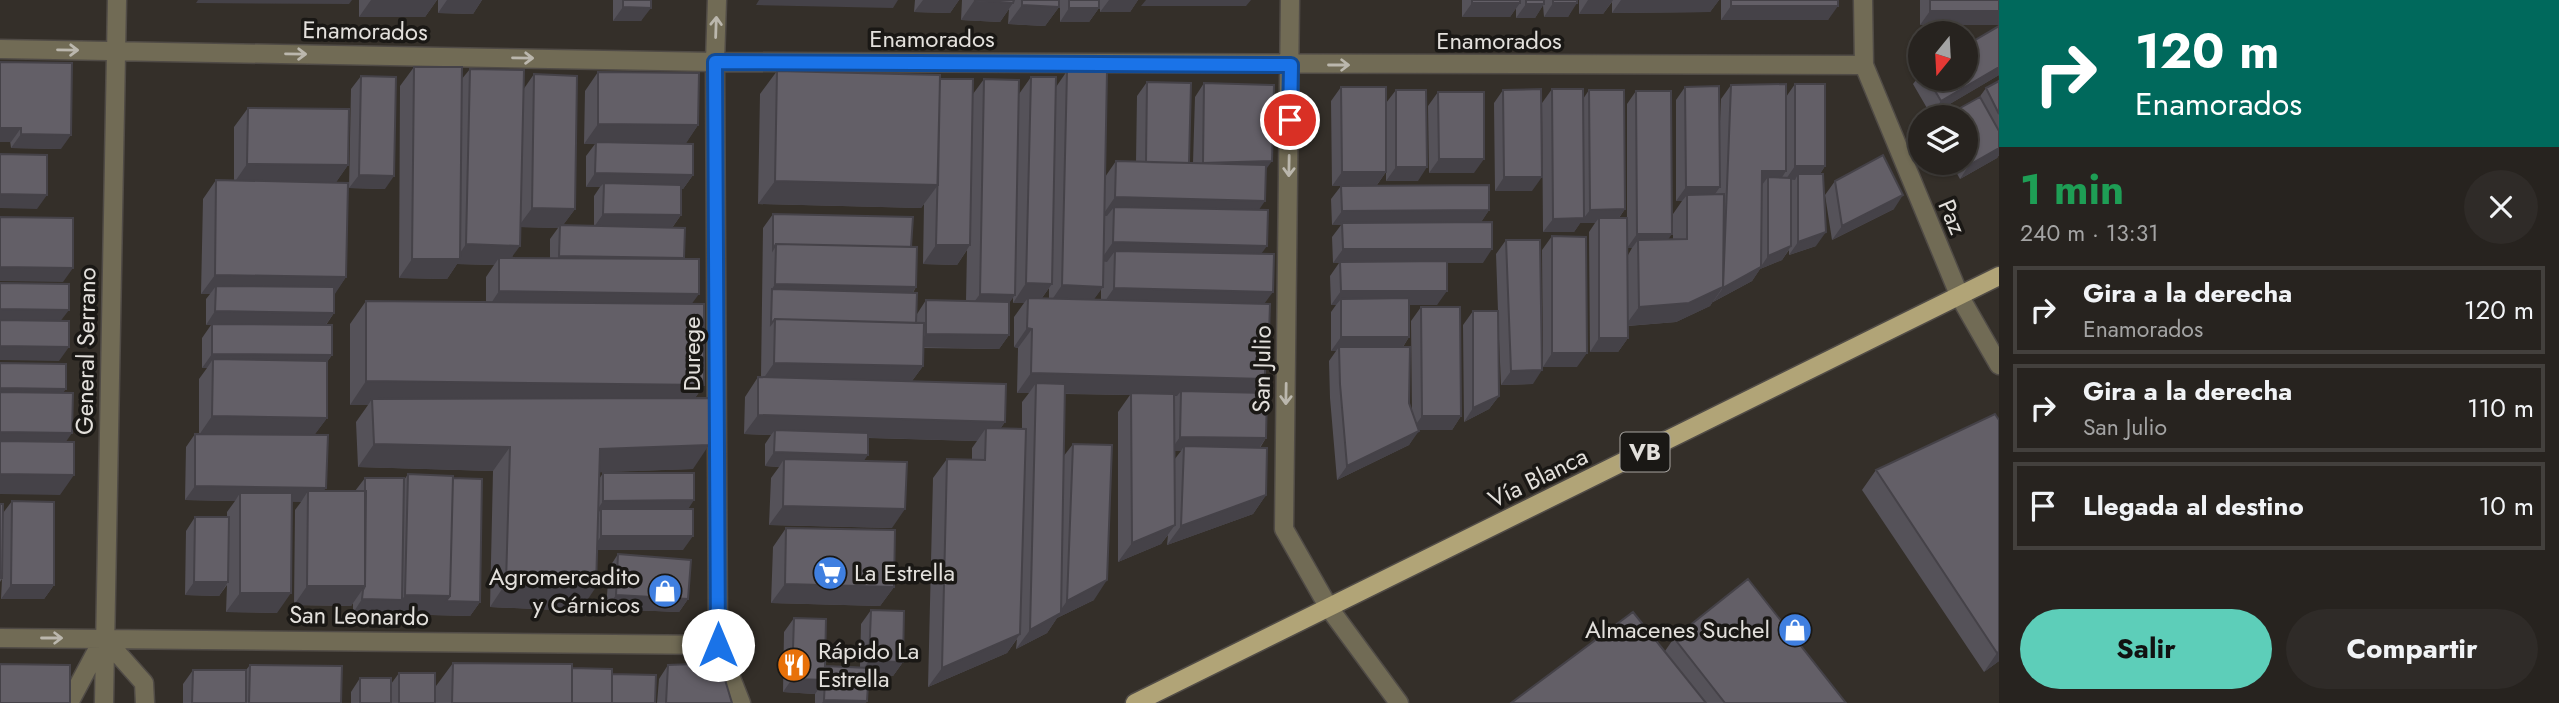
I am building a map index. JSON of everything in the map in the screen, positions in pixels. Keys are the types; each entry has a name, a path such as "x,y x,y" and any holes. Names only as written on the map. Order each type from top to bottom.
{"main road":[{"name":"Vía Blanca","path":"1135,703 1999,276"}],"street":[{"name":"General Serrano","path":"104,703 117,0"},
{"name":"Durege","path":"717,0 718,645 741,703"},
{"name":"San Julio","path":"1290,0 1284,529 1329,608 1399,703"},
{"name":"Paz","path":"1863,0 1864,65 1961,297 1998,362"},
{"name":"Enamorados","path":"0,49 715,62 1864,65"},
{"name":"San Leonardo","path":"0,638 718,645"},
{"path":"69,703 104,638 144,683 145,703"}],"building":[{"path":"623,0 651,0 651,8 623,7"},
{"path":"974,0 1014,0 1013,3"},
{"path":"1022,0 1059,0 1059,7 1022,5"},
{"path":"1069,0 1099,0 1099,8 1069,8"},
{"path":"1472,0 1520,0 1520,3 1472,3"},
{"path":"1526,0 1544,0 1544,4 1526,4"},
{"path":"1553,0 1577,0 1577,3 1553,3"},
{"path":"1731,0 1838,0 1838,6 1731,6"},
{"path":"1930,0 1999,0 1999,11 1930,11"},
{"path":"1999,26 1999,67 1978,79 1978,38"},
{"path":"0,62 72,63 71,135 21,134 21,128 0,128"},
{"path":"414,67 462,67 460,259 412,259"},
{"path":"470,69 524,70 520,246 466,244"},
{"path":"777,71 940,75 938,185 775,181"},
{"path":"1067,71 1107,72 1103,287 1062,285"},
{"path":"598,72 699,73 698,125 598,124"},
{"path":"534,74 577,76 575,209 532,208"},
{"path":"361,76 396,77 394,176 359,175"},
{"path":"1031,77 1056,77 1052,284 1026,283"},
{"path":"940,79 973,79 970,245 936,245"},
{"path":"984,79 1019,80 1015,295 980,294"},
{"path":"1999,81 1999,114 1986,88"},
{"path":"1147,82 1191,83 1189,163 1146,162"},
{"path":"1204,83 1274,85 1272,161 1203,163"},
{"path":"1786,84 1786,171 1762,171 1761,267 1723,288 1731,85"},
{"path":"1795,84 1825,84 1825,166 1795,166"},
{"path":"1719,86 1720,187 1686,187 1685,87"},
{"path":"1341,87 1386,87 1386,172 1342,172"},
{"path":"1541,89 1542,177 1504,177 1503,90"},
{"path":"1552,89 1583,89 1584,218 1553,219"},
{"path":"1396,90 1426,90 1427,167 1396,167"},
{"path":"1589,90 1624,90 1625,209 1590,210"},
{"path":"1636,91 1671,91 1672,234 1637,234"},
{"path":"1935,91 1958,91 1941,101"},
{"path":"1438,92 1484,92 1484,159 1439,159"},
{"path":"1980,97 1999,131 1999,148 1978,160 1978,105 1966,105"},
{"path":"248,108 349,109 348,165 247,164"},
{"path":"596,142 693,144 693,175 595,173"},
{"path":"0,154 47,155 47,195 0,194"},
{"path":"1883,155 1903,195 1842,226 1835,181"},
{"path":"1116,161 1266,165 1265,201 1115,197"},
{"path":"1798,174 1823,174 1826,232 1798,242"},
{"path":"1768,177 1791,178 1791,246 1768,256"},
{"path":"216,180 348,183 346,277 215,275"},
{"path":"604,183 681,185 681,215 603,214"},
{"path":"1489,185 1489,210 1342,211 1341,186"},
{"path":"1724,194 1723,287 1689,303 1639,307 1638,240 1687,239 1687,195"},
{"path":"1114,207 1268,210 1267,246 1113,242"},
{"path":"773,214 913,217 911,247 776,244 773,249"},
{"path":"0,217 73,218 73,268 0,267"},
{"path":"1599,218 1627,218 1628,338 1599,338"},
{"path":"1492,222 1492,249 1343,249 1342,223"},
{"path":"560,225 685,228 684,258 559,256"},
{"path":"1552,236 1586,237 1587,353 1552,353"},
{"path":"1506,240 1540,240 1542,370 1511,371"},
{"path":"776,244 917,247 916,287 775,284"},
{"path":"1115,251 1274,254 1273,292 1114,288"},
{"path":"499,258 699,259 699,294 499,291"},
{"path":"1447,261 1447,291 1341,291 1340,262"},
{"path":"0,283 69,284 69,310 0,309"},
{"path":"216,286 334,287 334,313 215,311"},
{"path":"772,289 917,293 916,323 775,319 771,324"},
{"path":"1028,298 1270,304 1269,334 1265,334 1265,379 1031,373 1032,329 1027,328"},
{"path":"1409,298 1409,337 1341,337 1341,299"},
{"path":"926,300 1009,302 1009,335 926,334"},
{"path":"366,301 704,304 704,385 366,381"},
{"path":"1421,307 1460,307 1461,416 1422,416"},
{"path":"1473,311 1498,311 1499,396 1473,408"},
{"path":"775,319 924,323 923,366 774,363"},
{"path":"0,320 69,321 69,347 0,346"},
{"path":"212,324 332,325 332,355 212,354"},
{"path":"1339,347 1410,347 1409,403 1419,431 1347,466 1340,384"},
{"path":"213,359 327,361 327,418 212,416"},
{"path":"0,363 66,364 66,389 0,388"},
{"path":"758,377 1006,384 1005,422 758,415"},
{"path":"1036,383 1065,384 1061,613 1030,630"},
{"path":"1181,391 1267,393 1266,438 1180,437"},
{"path":"0,392 73,393 72,433 0,432"},
{"path":"1131,393 1174,394 1175,525 1132,543"},
{"path":"710,398 709,445 600,449 596,587 506,583 510,447 374,444 372,399"},
{"path":"1995,414 1999,420 1997,653 1876,470"},
{"path":"986,428 1026,429 1020,634 942,668 947,459 985,460"},
{"path":"775,430 868,433 868,455 774,452"},
{"path":"195,434 328,435 326,488 195,486"},
{"path":"0,441 74,442 74,475 0,474"},
{"path":"1073,444 1112,445 1107,580 1067,601"},
{"path":"1184,446 1267,448 1266,495 1181,526"},
{"path":"784,459 907,462 905,509 783,506"},
{"path":"603,473 694,473 694,500 603,501"},
{"path":"408,474 453,476 450,596 405,595"},
{"path":"365,478 404,478 402,600 362,599 365,586"},
{"path":"453,478 482,479 480,602 446,601 450,596"},
{"path":"308,491 366,491 365,586 307,586"},
{"path":"240,493 292,493 291,593 240,593"},
{"path":"12,501 54,502 54,585 11,585"},
{"path":"0,504 3,504 2,578 0,578"},
{"path":"601,509 693,509 693,536 601,536"},
{"path":"195,517 229,517 228,582 194,582"},
{"path":"786,528 895,530 894,587 785,584"},
{"path":"618,554 691,560 688,599 616,595"},
{"path":"1748,579 1846,703 1725,703 1674,638"},
{"path":"871,610 904,611 903,662 869,661"},
{"path":"1633,612 1706,703 1511,703"},
{"path":"794,618 826,619 825,666 869,668 867,701 824,700 825,680 792,679"},
{"path":"453,663 572,664 572,703 452,703"},
{"path":"720,663 732,703 666,703 668,665"},
{"path":"0,664 70,665 70,703 0,703"},
{"path":"250,665 342,666 341,703 249,703"},
{"path":"572,668 612,669 612,703 572,703"},
{"path":"193,670 246,670 246,703 192,703"},
{"path":"399,673 435,673 435,703 399,703"},
{"path":"612,674 656,675 655,703 612,703"},
{"path":"360,678 391,678 391,703 360,703"}],"place":[{"name":"La Estrella","path":"830,573"},
{"name":"Agromercadito y Cárnicos","path":"665,591"},
{"name":"Almacenes Suchel","path":"1795,630"},
{"name":"Rápido La Estrella","path":"794,665"}],"route":[{"path":"718,645 715,62 1291,65 1290,120"}]}
